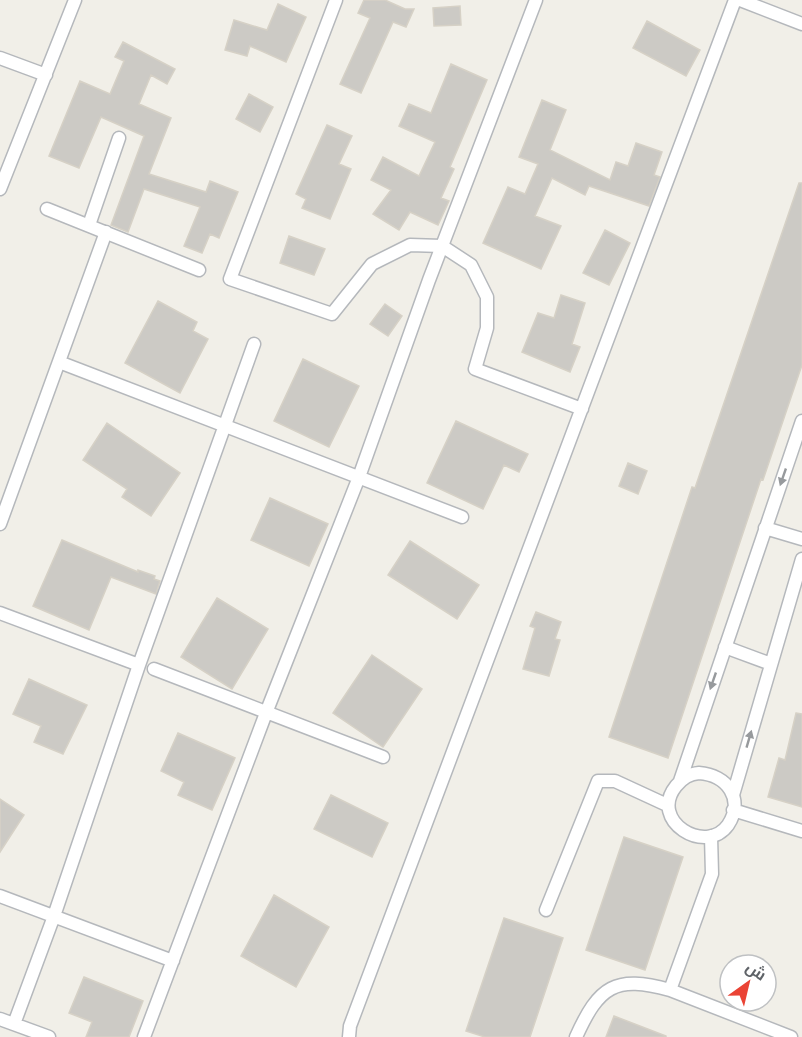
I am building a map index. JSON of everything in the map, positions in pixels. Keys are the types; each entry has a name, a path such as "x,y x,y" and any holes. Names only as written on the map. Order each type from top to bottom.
{"lane":[{"path":"0,189 75,0"},
{"path":"336,0 230,279 332,314 372,264 410,245 442,246 471,265 487,297 487,328 475,369 582,409"},
{"path":"144,1037 266,713 359,477 442,246 536,0"},
{"path":"349,1037 350,1026 737,0 802,24"},
{"path":"0,58 46,75"},
{"path":"89,225 119,138"},
{"path":"47,209 199,270"},
{"path":"0,525 106,232"},
{"path":"14,1024 254,344"},
{"path":"59,362 462,517"},
{"path":"680,781 802,422"},
{"path":"765,528 802,539"},
{"path":"733,795 728,785 720,778 710,774 690,774 680,781 670,793 667,805 671,818 690,835 711,836 728,825 733,810 733,795 802,559"},
{"path":"0,613 139,665"},
{"path":"724,647 771,664"},
{"path":"154,669 383,757"},
{"path":"546,910 598,781 615,781 667,805"},
{"path":"733,810 802,831"},
{"path":"670,990 712,874 711,836"},
{"path":"0,896 173,961"},
{"path":"576,1037 594,1002 607,990 626,984 645,983 670,990 791,1037"},
{"path":"0,1018 49,1037"}],"building":[{"path":"364,0 385,0 405,9 414,9 406,27 393,22 361,93 340,84 370,18 358,13"},
{"path":"278,4 306,17 286,62 250,46 247,56 225,50 234,20 267,30"},
{"path":"460,6 461,25 434,26 433,8"},
{"path":"647,21 700,50 686,76 633,48"},
{"path":"123,42 175,69 167,84 151,75 139,104 171,118 149,174 206,192 210,181 238,192 219,238 210,234 202,253 184,246 200,207 144,189 128,232 111,225 144,136 101,117 79,168 49,156 80,81 110,94 124,61 115,57"},
{"path":"451,64 487,80 450,167 454,169 441,198 449,201 438,225 410,212 399,230 373,214 391,190 371,180 383,157 419,176 435,142 399,126 409,104 431,113"},
{"path":"249,94 273,107 260,132 236,119"},
{"path":"542,100 566,110 550,150 610,180 616,162 628,166 636,143 662,152 654,175 660,177 649,206 589,186 585,195 552,178 535,216 561,226 541,269 483,243 508,187 525,194 538,164 519,157"},
{"path":"327,125 352,136 339,164 351,169 330,219 302,208 306,199 296,194"},
{"path":"799,183 802,183 802,365 763,480 761,479 668,758 609,737 692,487 695,488"},
{"path":"605,230 630,243 609,285 583,273"},
{"path":"289,236 325,249 314,275 280,263"},
{"path":"561,295 585,303 572,344 580,347 570,372 522,352 538,313 554,318"},
{"path":"158,301 197,322 193,331 208,339 180,393 125,363"},
{"path":"385,304 402,316 388,336 370,324"},
{"path":"303,359 359,386 329,447 274,421"},
{"path":"456,421 528,454 519,472 504,465 483,509 427,483"},
{"path":"107,423 180,473 151,516 122,497 127,489 83,460"},
{"path":"628,463 647,471 638,494 619,486"},
{"path":"270,498 328,524 309,566 251,540"},
{"path":"62,540 138,572 138,570 155,576 154,579 160,581 156,594 111,577 89,630 33,606"},
{"path":"410,541 479,585 457,619 388,575"},
{"path":"217,598 268,629 232,689 181,657"},
{"path":"536,612 561,622 555,639 560,640 549,676 523,669 535,628 530,626"},
{"path":"372,655 422,689 383,747 333,713"},
{"path":"29,679 87,705 63,754 34,742 41,726 13,714"},
{"path":"796,713 802,714 802,807 768,797 779,758 785,760"},
{"path":"178,733 235,758 212,810 178,795 184,782 161,771"},
{"path":"331,795 388,823 372,857 314,829"},
{"path":"0,799 24,815 0,852"},
{"path":"624,837 683,857 645,970 586,950"},
{"path":"274,895 329,927 296,987 241,956"},
{"path":"504,918 563,938 530,1037 485,1037 466,1031"},
{"path":"84,977 143,1001 129,1037 86,1037 92,1022 69,1013"},
{"path":"614,1016 666,1036 666,1037 606,1037"}]}
